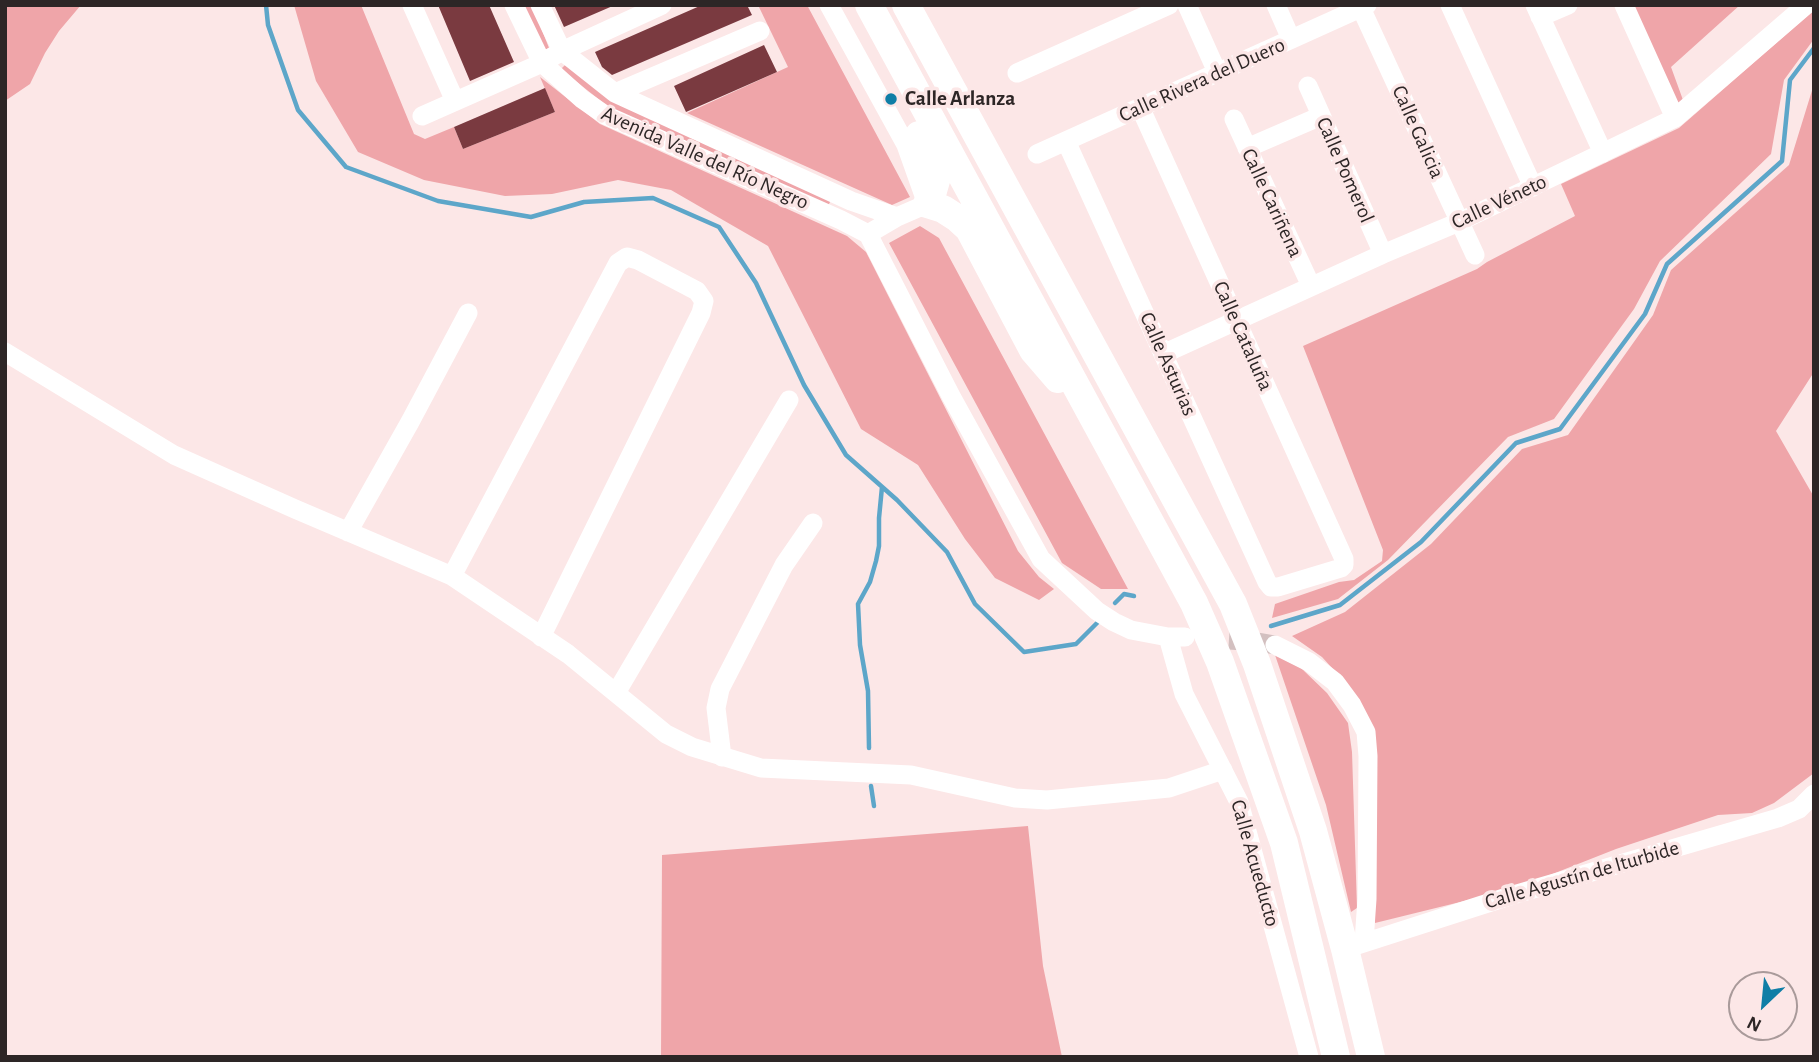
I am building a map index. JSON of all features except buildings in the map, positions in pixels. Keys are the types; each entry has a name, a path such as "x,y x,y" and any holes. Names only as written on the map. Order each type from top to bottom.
{"highway":[{"path":"852,5 934,164 937,177 927,204 943,209 969,229 1033,350 1093,419"},
{"path":"869,5 1194,603 1220,662 1284,843 1336,1057"},
{"path":"906,5 919,19 1233,604 1257,664 1354,946 1371,1057"}],"street":[{"path":"412,5 455,101"},
{"name":"Avenida Valle del Río Negro","path":"514,5 542,63 582,99 605,115 868,234"},
{"name":"Avenida Valle del Río Negro","path":"540,5 562,51 615,93 851,201 897,218"},
{"path":"422,116 542,63 562,51 662,5"},
{"path":"829,5 906,145 927,204 868,234"},
{"path":"1017,73 1169,5"},
{"path":"1187,5 1217,72"},
{"path":"1276,5 1291,39"},
{"path":"1451,5 1533,187"},
{"path":"1568,5 1538,11 1603,153"},
{"path":"1624,5 1675,118"},
{"name":"Calle Véneto","path":"1163,354 1459,222 1675,118 1806,5"},
{"name":"Calle Rivera del Duero","path":"1037,154 1364,6"},
{"name":"Calle Galicia","path":"1364,6 1475,255"},
{"path":"615,93 760,31"},
{"name":"Calle Pomerol","path":"1308,86 1383,254"},
{"name":"Calle Cataluña","path":"1140,107 1344,559 1344,565 1340,568 1271,587"},
{"path":"1247,148 1321,116"},
{"name":"Calle Cariñena","path":"1234,119 1311,286"},
{"name":"Calle Asturias","path":"1066,141 1271,587"},
{"path":"841,220 841,208 851,201"},
{"name":"Calle Acueducto","path":"868,234 951,396 1041,559 1097,611 1114,622 1131,630 1176,637 1184,694 1239,802 1308,1057"},
{"path":"452,576 618,263 628,257 638,260 698,291 704,301 701,313 541,637"},
{"path":"348,532 468,313"},
{"path":"5,352 174,454 452,576 568,654 666,733 692,747 761,768 911,775 1016,798 1047,800 1169,788 1223,770"},
{"path":"616,693 789,400"},
{"path":"722,757 716,708 720,689 783,565 813,523"},
{"path":"1275,645 1309,662 1335,682 1352,705 1366,732 1366,919 1354,946"},
{"name":"Calle Agustín de Iturbide","path":"1354,946 1513,895 1778,818 1799,808 1814,794"}],"shaded area":[{"path":"5,5 81,5 59,31 30,84 5,101"},
{"path":"294,5 361,5 414,134 425,139 454,127 463,149 555,112 540,77 600,124 847,236 866,252 1018,551 1039,577 1054,589 1039,600 995,578 965,539 918,465 861,429 768,246 671,190 618,180 552,194 505,196 424,180 358,152 316,81"},
{"path":"522,5 532,5 549,48 544,50"},
{"path":"758,5 807,5 910,197 892,205 687,113 788,67"},
{"path":"1632,5 1740,5 1671,67 1683,100 1677,106"},
{"path":"1814,10 1814,39 1784,80 1771,154 1660,261 1634,309 1554,419 1508,437 1388,560 1338,599 1272,618 1275,604 1339,582 1354,580 1382,561 1383,550 1303,346 1477,269 1575,216 1561,184 1679,128"},
{"path":"566,64 831,200 828,206 611,109 563,71 562,68"},
{"path":"1814,84 1814,372 1776,431 1814,497 1814,773 1774,803 1752,813 1718,815 1616,849 1517,888 1375,923 1374,744 1342,679 1322,657 1292,636 1345,612 1431,544 1522,449 1568,435 1653,315 1671,270 1789,165"},
{"path":"920,226 939,238 1128,589 1101,589 1062,563 889,243"},
{"path":"1275,655 1301,668 1327,693 1348,723 1352,752 1357,908 1351,912 1326,805"},
{"path":"1028,826 1043,966 1062,1057 661,1057 662,855"}],"waterway":[{"path":"266,5 268,25 298,110 346,167 438,201 531,217 584,202 653,198 719,227 756,283 804,385 846,455 897,500 947,552 975,604 1024,652 1076,644 1100,620"},
{"path":"1271,626 1340,605 1421,542 1516,443 1560,429 1645,314 1667,264 1782,161 1790,80 1814,48"},
{"path":"869,748 868,691 860,645 858,604 870,582 876,561 882,487"},
{"path":"1115,603 1124,594 1134,596"},
{"path":"871,786 874,806"}],"tunnel":[{"path":"1200,638 1275,645"}],"place":[{"name":"Calle Arlanza","path":"891,99"}]}
